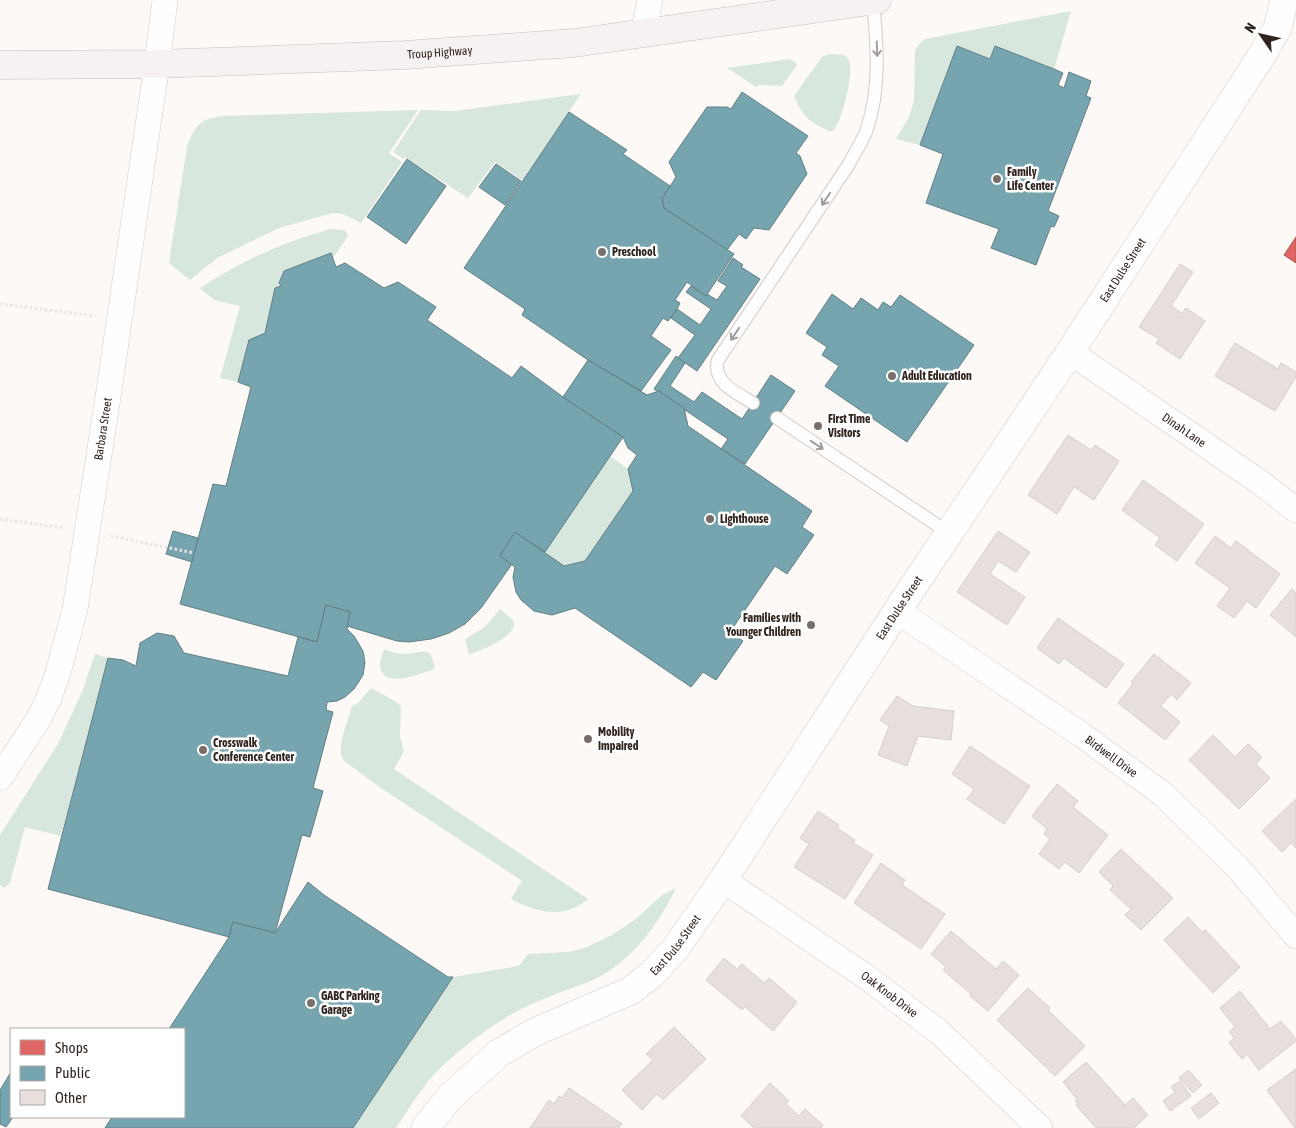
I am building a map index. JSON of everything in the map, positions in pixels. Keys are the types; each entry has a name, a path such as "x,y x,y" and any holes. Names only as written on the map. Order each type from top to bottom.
{"main road":[{"name":"Troup Highway","path":"0,65 157,64 405,55 574,43 875,0"}],"street":[{"name":"Barbara Street","path":"0,778 38,720 49,698 58,673 75,609 165,0"},
{"path":"643,34 650,0"},
{"name":"East Dulse Street","path":"425,1128 455,1092 499,1053 535,1032 630,990 652,974 675,948 723,880 897,611 1070,352 1262,55 1278,27 1284,0"},
{"name":"Dinah Lane","path":"1070,352 1261,483 1296,510"},
{"name":"Birdwell Drive","path":"897,611 1082,735 1164,795 1239,869 1296,936"},
{"name":"Oak Knob Drive","path":"723,880 865,976 939,1032 1040,1128"}],"lane":[{"path":"753,403 727,386 720,379 716,369 718,360 849,164 867,130 877,88 875,0"},
{"path":"776,418 949,533"}],"path":[{"path":"0,304 96,316"},
{"path":"0,519 66,528"},
{"path":"105,535 194,553"}],"shaded area":[{"path":"1071,11 1054,69 995,46 990,59 957,46 920,145 896,139 909,117 914,101 915,51 925,39"},
{"path":"829,54 844,55 850,65 848,90 839,121 831,132 808,119 794,96 822,57"},
{"path":"789,59 797,65 782,86 760,85 756,87 727,68"},
{"path":"581,94 522,180 495,162 468,198 405,157 404,159 393,152 421,110 455,111"},
{"path":"418,110 389,153 402,162 361,223 343,214 333,213 279,228 217,258 190,280 169,263 187,146 196,128 204,121 224,116"},
{"path":"330,229 345,230 348,236 333,258 331,253 275,288 265,333 249,340 238,382 220,378 240,306 214,300 200,288 231,269 263,253"},
{"path":"610,456 628,469 633,491 585,561 564,566 545,552"},
{"path":"500,609 513,620 514,627 510,633 488,647 469,655 465,639 485,627"},
{"path":"384,649 402,654 430,653 435,667 432,670 410,677 393,679 387,677 382,673 380,665"},
{"path":"95,654 108,658 61,836 25,827 10,883 4,888 0,885 0,835 58,744 82,692"},
{"path":"371,688 398,703 401,707 400,737 404,751 394,769 588,899 579,906 569,910 550,912 521,904 511,899 522,881 378,786 344,761 341,749 342,742 352,706 358,703"},
{"path":"676,888 652,928 619,964 593,980 537,1002 495,1024 447,1061 417,1096 396,1128 353,1128 453,977 519,966 528,954 569,952 585,948 610,936 636,919 662,895"}],"building: Shops":[{"path":"1296,237 1296,263 1284,255"}],"building: Public":[{"name":"Family Life Center","path":"957,46 990,59 995,46 1054,69 1063,73 1058,85 1064,88 1069,72 1091,81 1086,96 1091,98 1048,211 1059,216 1054,227 1051,226 1036,265 991,248 999,229 926,203 943,154 920,145"},
{"path":"742,92 808,136 796,153 800,156 807,174 769,230 754,228 746,239 739,234 727,250 664,208 662,199 676,177 669,162 707,107 727,107 731,109"},
{"name":"Preschool","path":"569,112 627,150 623,154 670,186 662,199 664,208 734,254 706,296 687,282 675,300 680,303 677,309 668,321 663,318 651,336 671,350 641,391 588,360 522,315 525,309 464,268"},
{"path":"407,159 446,186 406,244 367,217"},
{"path":"496,164 521,181 505,205 479,187"},
{"path":"331,253 336,267 345,263 384,288 398,282 436,307 427,320 512,378 521,366 623,437 545,552 515,532 500,556 512,564 481,608 465,624 449,633 431,639 409,642 397,641 347,626 350,612 326,605 317,642 180,604 213,484 226,486 251,387 238,382 249,340 265,333 275,288 281,286 279,283 284,271"},
{"path":"733,258 743,265 741,267 760,279 697,371 678,358 695,335 671,318 677,309 700,325 711,309 686,292 691,286 706,296 707,294 717,300 727,286 718,281"},
{"name":"Adult Education","path":"832,294 853,309 861,298 878,310 883,302 891,307 900,295 974,345 907,442 825,386 839,366 822,355 827,347 806,333"},
{"path":"676,356 685,363 670,386 694,402 702,392 742,419 771,375 795,391 745,464 721,449 728,439 654,389"},
{"name":"Lighthouse","path":"588,360 647,395 659,391 684,408 688,426 812,511 802,527 814,535 787,574 775,566 730,632 743,641 716,680 703,672 691,687 575,608 552,615 534,611 521,600 516,592 513,577 515,567 500,556 515,532 564,566 585,561 633,491 628,469 637,455 628,448 623,437 563,397"},
{"path":"173,531 198,538 192,562 166,554"},
{"name":"Crosswalk Conference Center","path":"326,605 350,612 347,629 354,636 363,651 365,663 363,675 354,689 337,701 327,702 326,710 333,712 313,788 323,791 310,837 302,835 275,933 233,922 229,937 48,889 108,658 123,660 136,666 140,643 157,633 174,636 184,653 288,676 298,637 317,642"},
{"name":"GABC Parking Garage","path":"308,882 324,895 448,977 453,977 353,1128 105,1128 111,1118 185,1118 185,1028 170,1028 229,937 233,922 275,933"},
{"path":"10,1074 10,1118 12,1118 6,1127 0,1124 0,1090"}],"building: Other":[{"path":"1180,264 1193,272 1171,306 1182,313 1186,308 1205,321 1180,359 1156,343 1159,339 1139,327"},
{"path":"1235,343 1278,369 1281,363 1296,372 1296,377 1275,411 1215,376"},
{"path":"1068,435 1091,450 1095,445 1119,461 1094,500 1074,487 1057,514 1028,495"},
{"path":"1143,480 1204,524 1177,561 1155,545 1160,538 1122,510"},
{"path":"998,531 1030,552 1016,572 998,561 990,574 1025,597 1007,625 957,592"},
{"path":"1215,536 1231,548 1236,541 1280,574 1256,608 1247,601 1234,618 1217,606 1230,588 1195,563"},
{"path":"1292,589 1296,593 1296,637 1270,615"},
{"path":"1058,618 1124,664 1106,688 1064,658 1059,664 1037,648"},
{"path":"1154,654 1191,683 1177,700 1171,694 1161,706 1180,722 1165,740 1118,703 1133,684 1131,682"},
{"path":"897,696 913,706 954,711 951,740 918,736 907,766 878,755 889,726 880,720"},
{"path":"1213,735 1235,757 1248,744 1262,757 1256,764 1270,778 1239,809 1189,760"},
{"path":"970,746 1030,786 1004,824 967,799 974,789 952,774"},
{"path":"1057,784 1078,801 1073,807 1108,835 1079,873 1065,862 1059,869 1039,854 1050,839 1044,834 1047,829 1032,816"},
{"path":"1296,799 1296,848 1291,843 1282,852 1262,831"},
{"path":"818,811 839,825 837,828 855,840 853,843 873,855 845,899 794,867 809,844 800,838"},
{"path":"1121,849 1173,898 1141,930 1125,915 1131,909 1110,890 1113,886 1099,872"},
{"path":"881,863 905,880 902,885 945,914 921,949 854,903"},
{"path":"1188,917 1202,932 1205,930 1240,967 1213,993 1164,940"},
{"path":"951,931 996,969 1003,961 1019,975 988,1011 943,970 946,967 931,954"},
{"path":"724,958 737,969 742,964 764,983 769,978 797,1002 773,1031 745,1007 742,1010 706,980"},
{"path":"1028,988 1050,1008 1048,1010 1085,1046 1055,1076 997,1020"},
{"path":"1240,991 1270,1029 1281,1021 1296,1039 1296,1041 1259,1070 1247,1054 1242,1059 1229,1043 1234,1038 1229,1032 1235,1027 1220,1008"},
{"path":"674,1027 706,1059 663,1100 657,1094 642,1110 622,1090 653,1060 646,1054"},
{"path":"1086,1062 1125,1105 1133,1098 1148,1115 1134,1128 1096,1128 1076,1105 1078,1103 1075,1101 1077,1099 1063,1082"},
{"path":"1296,1069 1296,1128 1295,1128 1267,1090"},
{"path":"1188,1070 1202,1085 1193,1093 1179,1078"},
{"path":"1180,1081 1191,1096 1170,1111 1163,1101 1175,1092 1171,1087"},
{"path":"770,1083 789,1101 786,1104 799,1116 805,1109 823,1125 821,1128 754,1128 741,1116"},
{"path":"569,1088 622,1124 619,1128 530,1128 549,1100 554,1104 559,1096 562,1098"},
{"path":"1211,1093 1219,1103 1199,1119 1191,1108"}],"place":[{"name":"Family Life Center","path":"997,179"},
{"name":"Preschool","path":"602,252"},
{"name":"Adult Education","path":"892,376"},
{"name":"First Time Visitors","path":"818,426"},
{"name":"Lighthouse","path":"710,519"},
{"name":"Families with Younger Children","path":"811,625"},
{"name":"Mobility Impaired","path":"588,739"},
{"name":"Crosswalk Conference Center","path":"203,750"},
{"name":"GABC Parking Garage","path":"311,1003"}]}
